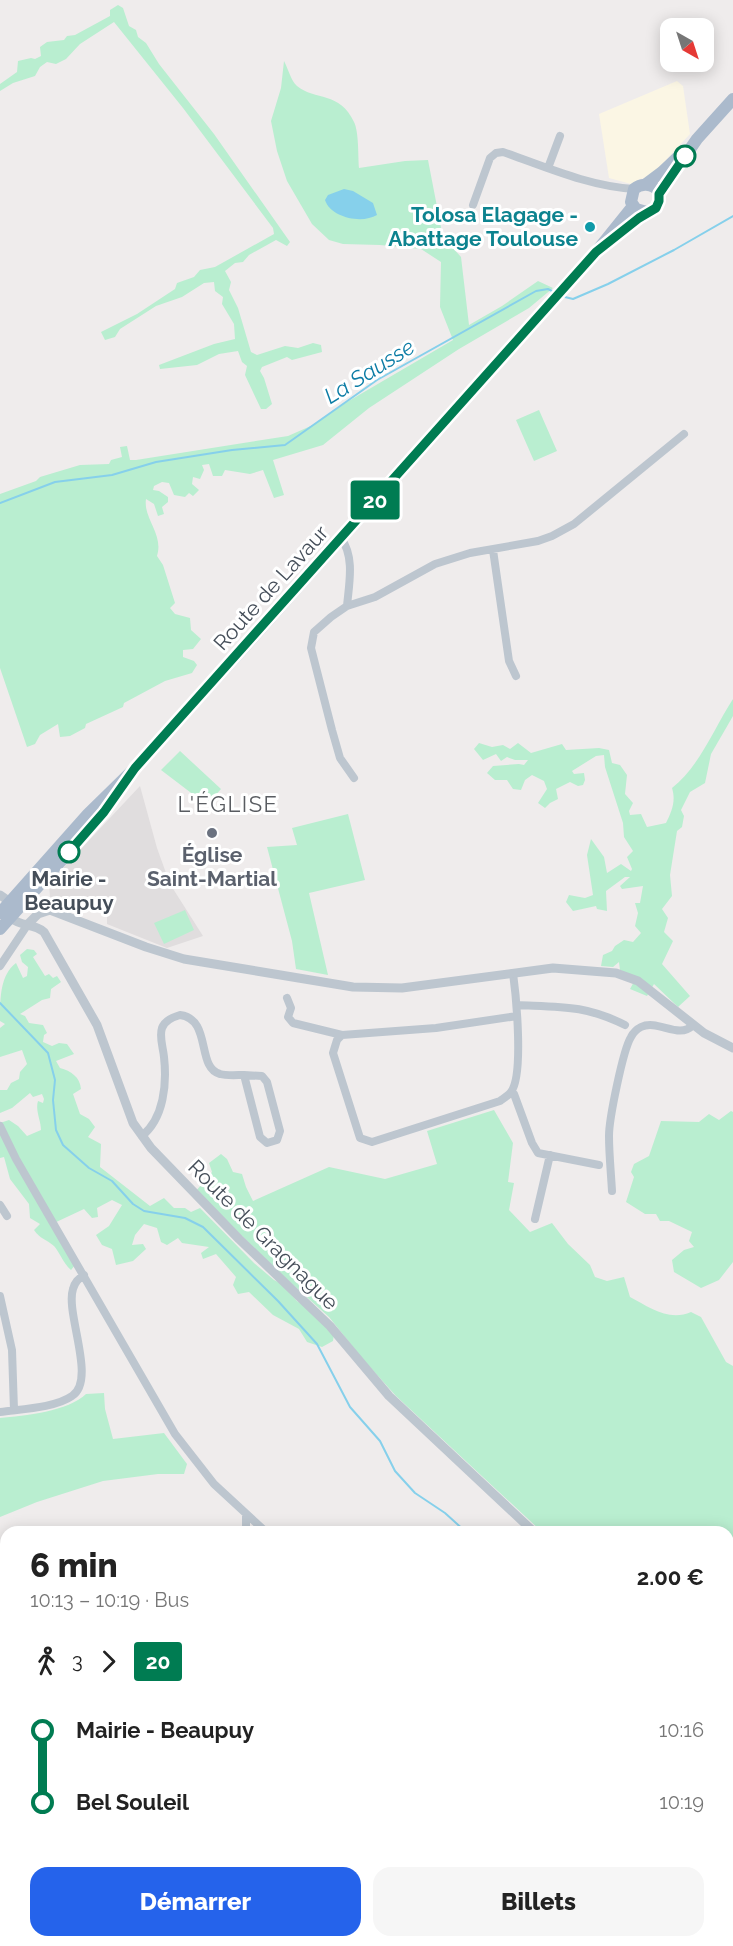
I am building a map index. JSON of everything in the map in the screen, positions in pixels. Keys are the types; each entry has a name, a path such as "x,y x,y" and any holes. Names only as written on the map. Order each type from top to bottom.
{"main road":[{"path":"596,252 636,195 697,139 733,99"},
{"path":"596,252 647,212 656,208 659,194 697,139"},
{"path":"636,195 654,187 659,194"},
{"path":"636,195 639,211 647,212"},
{"name":"Route de Lavaur","path":"0,930 6,908 88,814 135,768 596,252"}],"street":[{"path":"548,168 560,136"},
{"path":"473,205 490,158 496,153 503,152 590,183 636,195"},
{"path":"606,186 636,195"},
{"path":"354,778 340,758 310,642 314,632 347,606 367,601 435,564 460,556 538,541 562,531 574,524 684,434"},
{"path":"341,538 347,548 351,573 347,606"},
{"path":"494,550 509,661 516,676"},
{"name":"Route de Gragnague","path":"6,908 28,924 38,926 44,932 97,1025 129,1112 142,1136 163,1161 239,1239 330,1326 389,1396 528,1526"},
{"path":"0,966 28,924 38,914 50,910 184,959 353,987 402,988 554,968 616,973 638,981 693,1025 733,1048"},
{"path":"342,1035 337,1040 333,1053 360,1138 372,1142 500,1101 511,1092 517,1073 517,1005 513,973"},
{"path":"287,998 291,1008 288,1017 293,1023 342,1035 436,1028 517,1016"},
{"path":"517,1005 586,1009 625,1025"},
{"path":"142,1136 150,1130 159,1114 165,1081 161,1030 168,1020 180,1015 192,1019 200,1030 209,1062 220,1074 244,1075 262,1076 267,1082 280,1131 277,1140 272,1143 267,1143 260,1137 244,1075"},
{"path":"612,1191 609,1133 623,1060 630,1038 638,1029 649,1025 686,1030 693,1025"},
{"path":"511,1092 514,1094 538,1153 599,1165"},
{"path":"0,1126 16,1159 184,1448 214,1484 259,1526"},
{"path":"535,1219 549,1155"},
{"path":"0,1205 7,1216"},
{"path":"0,1412 66,1399 78,1391 81,1380 71,1296 75,1282 84,1275"},
{"path":"0,1296 12,1350 14,1410"},
{"path":"246,1514 246,1526"}],"shaded area":[{"path":"677,81 683,86 690,134 661,168 650,177 631,184 609,178 599,114"},
{"path":"140,786 157,848 170,884 203,936 167,948 107,924 107,915 95,904 75,904 67,911 50,897 49,883"}],"green space":[{"path":"118,5 123,8 129,26 136,30 138,37 146,43 159,64 214,134 290,242 287,246 276,240 225,271 231,282 229,290 238,308 251,352 257,355 285,346 298,348 313,343 321,345 322,352 292,360 287,357 262,367 260,371 272,404 266,409 261,409 245,375 247,366 242,362 238,351 219,354 197,365 160,369 159,365 214,344 235,339 234,324 222,304 223,297 215,291 214,282 204,283 182,297 156,306 120,329 115,337 105,340 101,332 137,314 175,289 177,283 194,277 200,270 215,267 274,234 273,228 183,108 114,22 80,44 66,59 56,64 47,62 40,67 35,76 13,83 0,91 0,84 17,72 18,61 41,56 40,47 47,42 64,40 67,36 75,35 110,16 110,10"},
{"path":"284,61 297,86 304,91 335,101 348,112 357,132 359,168 428,160 445,248 452,247 461,257 469,325 538,281 553,288 529,308 459,349 369,408 323,445 273,460 284,495 274,498 263,470 250,474 225,470 222,476 213,476 209,464 202,465 204,470 200,479 193,477 192,484 199,490 193,496 189,493 185,497 174,495 169,483 162,482 154,486 153,490 168,497 168,502 162,507 164,514 158,516 154,504 146,499 147,513 158,541 157,556 163,565 175,603 170,608 175,614 190,618 191,630 201,639 193,649 183,650 183,657 194,661 197,665 192,673 165,681 124,703 123,707 86,724 85,728 70,736 60,737 58,724 40,735 35,744 27,747 0,668 0,494 36,481 40,477 80,465 109,464 111,460 122,457 120,447 127,446 130,460 136,460 288,436 313,425 347,402 453,340 440,307 441,262 421,249 343,244 329,240 312,224 287,181 277,151 271,121 281,88"},
{"path":"539,410 557,451 534,461 516,420"},
{"path":"733,699 733,716 711,754 705,783 690,792 681,810 684,816 682,827 677,831 670,875 672,896 662,909 668,918 664,932 673,941 662,964 690,996 678,1007 654,984 647,996 630,989 636,978 620,970 619,962 613,967 601,966 603,955 612,951 624,940 633,942 641,933 635,926 638,913 635,903 640,903 643,886 622,889 620,886 630,877 625,877 606,891 607,911 597,909 596,906 573,911 566,902 569,895 585,898 593,895 587,855 591,839 604,857 607,873 621,864 631,871 632,869 627,857 633,851 624,837 623,823 605,767 604,755 596,756 572,771 574,774 584,773 583,785 578,786 570,782 556,789 558,799 545,808 538,803 547,789 544,781 532,775 525,780 521,790 513,789 507,780 495,780 487,773 493,766 524,765 528,760 515,760 507,757 501,761 496,754 483,760 474,749 479,743 492,747 503,745 510,749 518,743 531,753 562,744 566,750 599,748 609,750 612,763 620,765 627,775 625,794 633,803 629,811 630,815 641,814 647,827 666,823 673,806 672,788 699,758"},
{"path":"180,751 221,789 207,805 161,770"},
{"path":"348,814 365,880 309,893 328,975 296,969 292,941 267,847 297,845 292,828"},
{"path":"185,910 194,930 164,944 154,923"},
{"path":"27,949 34,950 37,954 33,957 45,976 49,974 53,978 57,976 61,982 51,989 50,998 42,1000 20,1014 25,1016 29,1023 43,1025 47,1033 44,1035 43,1042 52,1046 59,1043 67,1044 74,1054 56,1061 60,1068 71,1073 79,1081 81,1089 73,1094 80,1114 89,1119 95,1127 88,1137 101,1144 100,1167 150,1206 164,1198 174,1208 185,1208 191,1212 200,1208 254,1263 282,1284 297,1301 326,1321 334,1334 333,1341 322,1347 307,1342 299,1329 273,1315 249,1292 238,1294 233,1285 236,1277 216,1254 203,1259 201,1253 209,1247 182,1243 178,1238 167,1245 161,1242 157,1228 144,1224 135,1235 132,1245 143,1244 146,1249 133,1261 116,1265 112,1249 102,1245 96,1235 109,1226 122,1205 112,1200 97,1208 98,1217 92,1218 84,1209 52,1224 75,1265 71,1270 54,1246 36,1233 34,1230 40,1224 30,1218 29,1204 10,1179 4,1157 0,1158 0,1123 9,1120 27,1136 41,1130 37,1104 38,1101 43,1103 42,1094 33,1097 30,1093 12,1108 0,1113 0,1090 7,1090 11,1083 19,1079 20,1072 27,1064 22,1050 0,1057 0,1028 5,1024 0,1021 4,981 16,963 23,978 27,976 28,967 22,962 20,955"},
{"path":"494,1110 513,1143 508,1182 514,1183 509,1210 530,1232 552,1223 568,1244 590,1265 595,1277 607,1281 624,1277 630,1297 652,1309 675,1315 691,1312 701,1317 726,1362 733,1366 733,1526 536,1526 396,1396 329,1317 282,1275 196,1191 212,1172 209,1163 221,1154 227,1159 233,1172 242,1174 253,1201 329,1167 385,1179 437,1164 427,1131"},
{"path":"731,1111 733,1112 733,1262 719,1280 701,1288 674,1272 672,1260 684,1250 694,1247 689,1241 692,1232 669,1221 660,1221 656,1214 645,1214 626,1202 634,1177 631,1172 634,1164 649,1156 661,1121 699,1122 709,1114 719,1120"},
{"path":"104,1393 105,1409 113,1439 164,1433 187,1464 184,1474 158,1474 103,1481 37,1502 0,1517 0,1418 46,1412 69,1405 86,1394"}],"water":[{"path":"344,189 353,191 373,203 377,215 371,218 356,219 334,211 325,200 328,195"}],"waterway":[{"name":"La Sausse","path":"561,296 573,299 608,284 733,216"},
{"name":"La Sausse","path":"0,503 55,482 112,475 156,462 232,450 285,445 377,380 536,291 548,289 554,292"},
{"path":"0,1003 48,1053 55,1080 53,1100 56,1130 63,1145 89,1168 112,1181 133,1204 144,1211 185,1218 203,1227 278,1301 317,1344 350,1407 380,1441 395,1471 415,1493 445,1513 459,1526"}],"bus line":[{"name":"20","path":"69,852 104,812 135,768 596,252 647,212 656,208 659,194 685,156"}],"place":[{"name":"Tolosa Elagage - Abattage Toulouse","path":"590,227"},
{"name":"Église Saint-Martial","path":"212,833"},
{"name":"Mairie - Beaupuy","path":"69,852"}],"district":[{"name":"L'ÉGLISE","path":"228,804"}]}
